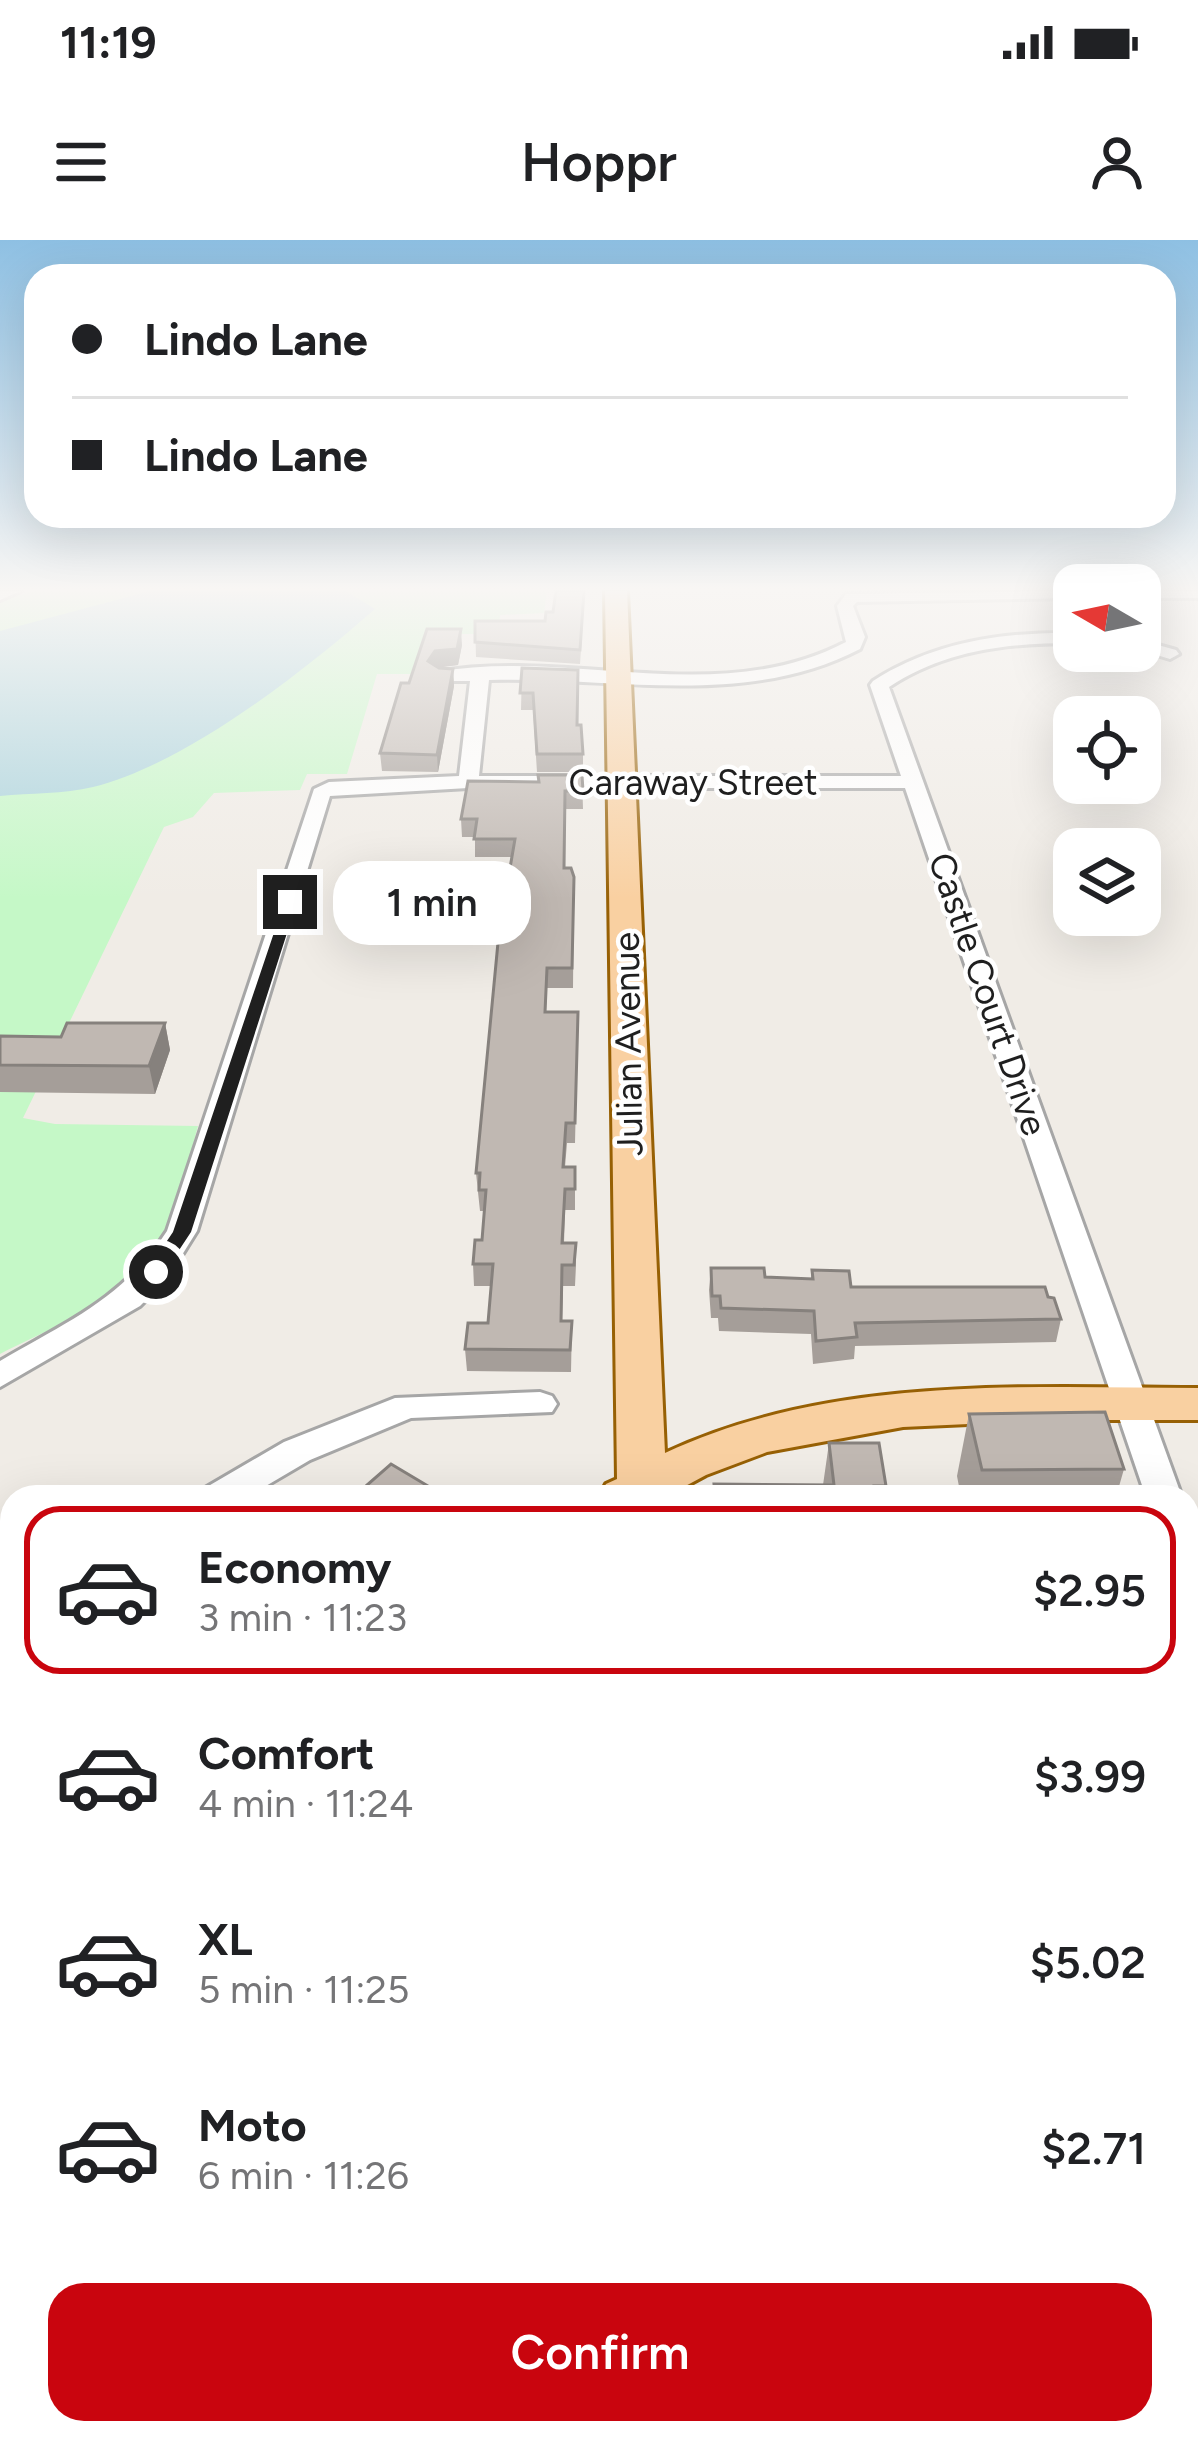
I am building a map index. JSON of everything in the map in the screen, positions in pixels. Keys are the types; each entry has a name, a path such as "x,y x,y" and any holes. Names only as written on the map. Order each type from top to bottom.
{"main road":[{"name":"Julian Avenue","path":"619,694 636,1485"},
{"path":"653,1485 726,1451 862,1415 952,1406 1198,1404"}],"street":[{"path":"468,782 478,694"},
{"name":"Castle Court Drive","path":"882,694 1160,1485"},
{"name":"Caraway Street","path":"0,1376 129,1298 156,1272 182,1232 321,793 329,788 468,782 914,782"},
{"path":"239,1485 297,1451 406,1406 540,1404"}],"green space":[{"path":"0,694 371,694 347,774 307,774 300,790 214,793 193,817 164,827 23,1118 55,1124 198,1126 180,1195 161,1244 137,1275 82,1314 0,1354"}],"water":[{"path":"0,694 269,694 204,737 129,775 93,787 0,796"}],"building":[{"path":"398,694 448,694 437,755 380,753"},
{"path":"533,694 578,694 583,754 537,754"},
{"path":"538,775 582,775 583,791 565,791 564,868 571,868 574,877 572,968 547,968 545,1012 578,1012 575,1123 566,1123 563,1167 575,1167 575,1189 565,1189 562,1243 576,1243 574,1265 562,1265 561,1321 572,1321 570,1350 465,1349 468,1323 488,1323 493,1264 473,1264 475,1240 482,1240 486,1190 479,1190 480,1173 476,1173 499,932 515,839 474,839 477,819 461,819 468,781 539,782"},
{"path":"67,1023 165,1023 149,1066 0,1065 0,1036 61,1037"},
{"path":"711,1268 764,1268 765,1277 813,1279 812,1270 849,1271 851,1287 1045,1287 1061,1319 855,1323 857,1337 816,1341 814,1311 721,1308 720,1296 712,1296"},
{"path":"1105,1412 1124,1469 982,1470 969,1414"},
{"path":"829,1443 879,1443 886,1485 834,1485"},
{"path":"391,1464 426,1485 367,1485"}],"route":[{"path":"156,1272 182,1232 290,902"}]}
